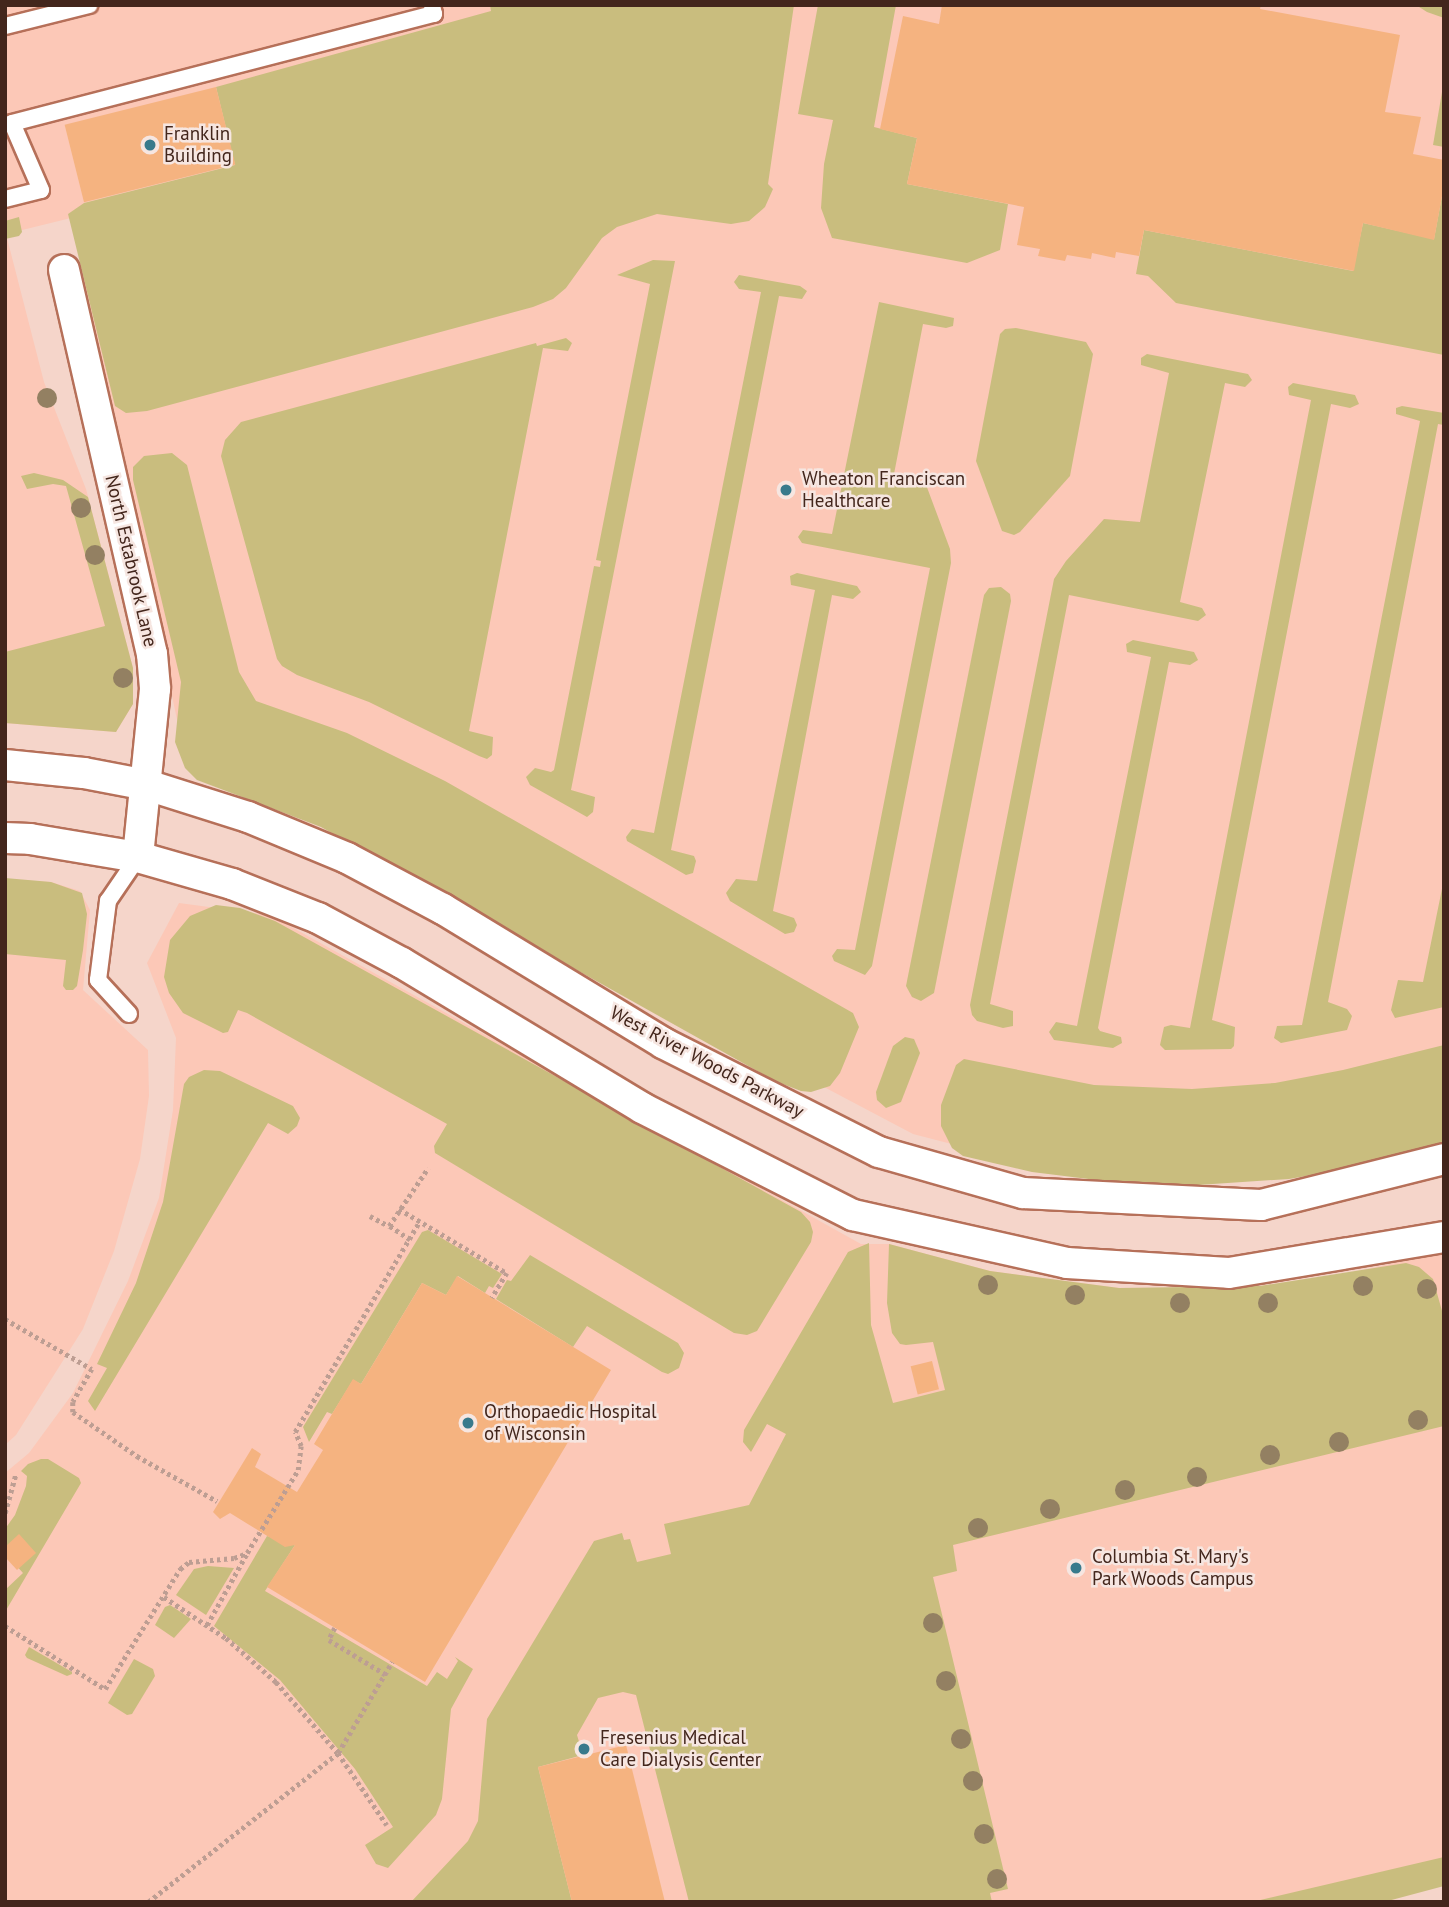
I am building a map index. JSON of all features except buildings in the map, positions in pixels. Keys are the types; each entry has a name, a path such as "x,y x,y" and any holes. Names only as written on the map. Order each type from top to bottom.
{"street":[{"name":"North Estabrook Lane","path":"64,270 152,653 155,689 138,857"},
{"name":"West River Woods Parkway","path":"5,765 84,773 146,785 247,817 347,858 443,909 663,1043 879,1152 1024,1194 1261,1205 1444,1159"},
{"path":"5,838 30,839 138,857 232,884 318,918 402,963 642,1108 853,1215 1067,1264 1228,1273 1444,1237"}],"lane":[{"path":"5,26 89,5"},
{"path":"5,199 41,190 12,122 434,14 432,5"},
{"path":"129,1014 98,980 108,901 138,857"}],"path":[{"path":"389,1226 428,1168"},
{"path":"399,1209 507,1273 492,1298"},
{"path":"370,1216 410,1240"},
{"path":"207,1625 298,1470 301,1446 295,1432 420,1221"},
{"path":"5,1319 92,1369 73,1402 73,1412 137,1456 217,1501"},
{"path":"5,1513 16,1474"},
{"path":"5,1626 105,1689 180,1569 189,1562 234,1558 247,1553"},
{"path":"164,1597 207,1625 276,1682 338,1753 387,1825"},
{"path":"335,1628 329,1640 386,1674"},
{"path":"148,1902 338,1753 392,1662"}],"shaded area":[{"name":"Wheaton Franciscan Healthcare","path":"5,5 1444,5 1444,1137 1033,1165 913,1134 183,748 74,231 225,180 6,234 44,382 86,489 133,668 133,704 116,732 5,723"},
{"path":"490,5 794,5 768,184 773,189 765,207 749,221 731,224 657,214 617,227 602,238 566,288 553,299 533,307 147,411 126,413 115,406 68,214 84,203 235,165 216,87 491,11"},
{"path":"818,5 896,5 874,127 917,138 907,184 1008,204 1000,250 967,263 832,238 821,208 824,164 833,120 798,114"},
{"path":"1416,5 1444,5 1444,18 1427,12"},
{"path":"1442,92 1444,93 1444,147 1433,145"},
{"path":"1444,185 1444,355 1176,303 1148,276 1136,274 1144,230 1353,271 1363,223 1434,239"},
{"path":"19,217 22,232 19,236 5,239 5,221"},
{"path":"653,260 675,261 571,790 595,797 593,812 587,817 530,785 526,777 535,768 551,772 554,770 594,566 600,567 601,561 596,560 650,284 617,275"},
{"path":"739,275 800,286 807,291 802,299 779,296 671,850 694,856 696,861 693,873 686,875 627,841 626,837 632,829 654,833 761,292 739,289 734,282"},
{"path":"879,302 954,318 953,326 946,328 923,324 894,474 925,482 950,549 951,563 872,966 865,975 834,961 832,956 837,949 855,950 930,568 802,543 798,537 803,530 832,534"},
{"path":"1016,328 1086,342 1093,354 1070,476 1020,532 1014,535 1002,531 976,461 1000,334 1005,329"},
{"path":"566,338 572,343 568,351 543,348 469,731 493,737 492,755 487,759 479,756 369,702 297,675 282,666 277,659 221,456 225,440 241,422 536,343 537,346"},
{"path":"1147,354 1248,374 1252,380 1245,387 1225,383 1180,602 1202,608 1206,615 1198,621 1069,595 990,1004 1013,1011 1013,1026 1003,1028 977,1021 972,1015 970,1005 1054,579 1066,561 1104,519 1140,522 1169,373 1141,365 1141,358"},
{"path":"1293,383 1355,395 1359,404 1350,408 1331,404 1212,1020 1235,1027 1234,1046 1231,1049 1165,1050 1160,1045 1164,1027 1171,1025 1190,1028 1311,400 1289,395 1288,387"},
{"path":"1402,406 1444,413 1444,425 1438,424 1328,1002 1347,1009 1352,1016 1347,1030 1281,1043 1274,1038 1277,1026 1302,1025 1420,421 1396,414 1396,408"},
{"path":"172,453 187,465 239,672 256,701 347,733 445,781 853,1013 859,1027 840,1073 830,1086 811,1092 775,1081 321,827 197,780 185,768 175,742 181,682 133,480 133,467 144,456"},
{"path":"34,473 63,480 88,497 133,668 133,704 116,732 5,723 5,652 105,626 66,486 53,484 27,489 21,476"},
{"path":"797,573 857,586 861,592 853,599 832,595 773,911 794,918 797,925 794,932 785,934 730,901 726,893 736,879 757,881 815,590 791,585 790,576"},
{"path":"1001,587 1010,594 1011,601 934,993 921,1001 912,997 906,986 984,595 989,588"},
{"path":"1133,640 1194,652 1198,660 1190,665 1169,662 1098,1028 1121,1037 1122,1043 1113,1048 1054,1040 1049,1032 1056,1022 1077,1026 1151,657 1127,652 1126,644"},
{"path":"5,878 51,882 82,893 87,914 77,986 73,990 66,990 63,986 66,960 5,954"},
{"path":"5,879 51,882 80,891 90,910 83,990 148,1050 149,1096 140,1159 114,1251 83,1329 16,1435 5,1445"},
{"path":"1444,879 1444,1007 1395,1018 1391,1010 1398,980 1423,982"},
{"path":"179,903 270,915 861,1244 889,1244 990,1271 1119,1288 1178,1289 1260,1286 1331,1277 1444,1252 1444,1884 1377,1902 5,1902 5,1473 29,1453 73,1393 128,1281 159,1198 173,1110 176,1038 147,963"},
{"path":"216,905 240,908 275,921 801,1212 810,1222 813,1232 811,1242 757,1331 747,1335 734,1333 435,1153 434,1146 447,1124 247,1013 238,1010 228,1032 223,1033 183,1013 169,993 164,977 170,940 190,916"},
{"path":"905,1037 914,1039 920,1053 901,1102 886,1108 877,1100 876,1092 893,1046"},
{"path":"1444,1045 1444,1145 1357,1167 1289,1179 1198,1185 1129,1184 1032,1172 963,1156 952,1148 941,1126 941,1105 956,1065 964,1059 1094,1085 1192,1089 1275,1083 1343,1070"},
{"path":"204,1070 220,1071 293,1106 300,1118 297,1126 288,1134 268,1123 95,1411 88,1401 107,1368 97,1364 136,1283 163,1202 184,1084 189,1077"},
{"path":"428,1230 502,1274 493,1288 489,1286 485,1293 458,1276 446,1295 422,1283 361,1384 353,1380 332,1414 327,1412 309,1442 303,1427 422,1232"},
{"path":"869,1243 871,1325 893,1403 945,1390 933,1342 900,1344 892,1333 887,1303 889,1244 990,1271 1119,1288 1260,1286 1406,1263 1419,1267 1433,1279 1444,1318 1444,1426 953,1545 957,1571 933,1577 1008,1889 990,1893 992,1902 689,1902 636,1695 623,1692 598,1698 577,1735 583,1755 538,1767 572,1902 411,1902 468,1841 478,1821 487,1719 594,1541 622,1533 624,1540 630,1539 637,1562 671,1554 664,1524 749,1505 786,1434 767,1424 751,1452 743,1442 744,1430 848,1252"},
{"path":"530,1255 678,1343 684,1353 679,1368 668,1374 662,1372 587,1326 573,1347 496,1299 507,1280 511,1281"},
{"path":"48,1459 79,1478 81,1483 5,1612 5,1590 23,1573 5,1553 5,1529 15,1515 26,1486 27,1476 21,1471 28,1464"},
{"path":"267,1536 295,1545 265,1591 427,1686 437,1672 447,1679 458,1661 455,1657 473,1669 451,1709 442,1799 436,1815 388,1868 376,1864 365,1845 393,1827 355,1769 280,1680 214,1626"},
{"path":"208,1566 234,1568 206,1615 176,1595 194,1569"},
{"path":"170,1605 191,1619 174,1638 155,1625 165,1607"},
{"path":"29,1647 72,1674 67,1676 27,1658 25,1655"},
{"path":"134,1659 153,1669 155,1676 132,1714 127,1715 108,1703"},
{"path":"1444,1857 1444,1886 1384,1902 1252,1902"}],"place":[{"name":"Franklin Building","path":"150,145"},
{"name":"Wheaton Franciscan Healthcare","path":"786,490"},
{"name":"Orthopaedic Hospital of Wisconsin","path":"468,1423"},
{"name":"Columbia St. Mary's Park Woods Campus","path":"1076,1568"},
{"name":"Fresenius Medical Care Dialysis Center","path":"584,1749"}]}
